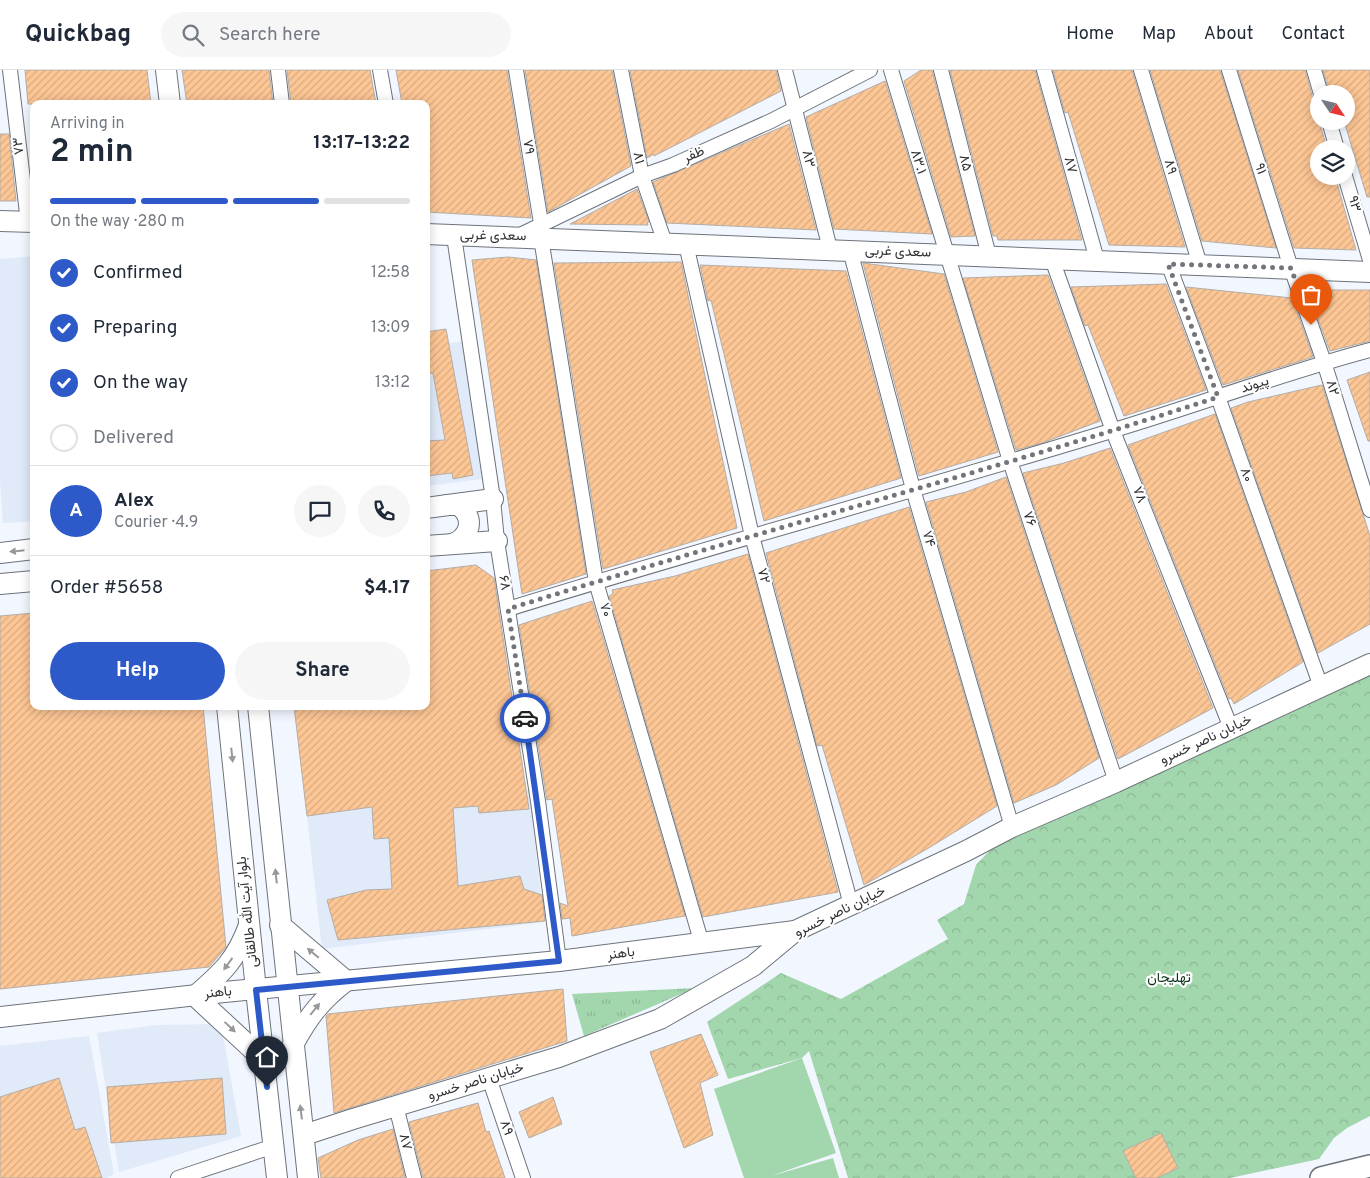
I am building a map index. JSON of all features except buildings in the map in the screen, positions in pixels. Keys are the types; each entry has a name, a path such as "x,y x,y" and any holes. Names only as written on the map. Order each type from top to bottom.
{"main road":[{"path":"166,70 170,100"},
{"path":"0,221 30,222"},
{"name":"سعدی غربی","path":"430,234 516,237 541,231 665,243 1370,272"},
{"path":"430,507 493,499"},
{"path":"447,505 457,505 463,509 469,522 467,533 462,540 452,544"},
{"path":"430,546 497,541"},
{"path":"0,553 30,549"},
{"path":"0,584 30,581"},
{"name":"خیابان ناصر خسرو","path":"304,1135 560,1057 660,1019 753,966 795,931 966,852 1012,827 1116,782 1370,664"},
{"name":"بلوار آیت الله طالقانی","path":"227,710 277,1178"},
{"path":"258,710 308,1178"},
{"path":"249,924 243,941 228,964 220,974 195,996 264,1060"},
{"path":"280,925 346,981 315,1008 293,1045"},
{"name":"باهنر","path":"0,1017 287,986 559,961 795,931"},
{"path":"1321,1178 1370,1166"}],"street":[{"name":"۷۳","path":"10,70 30,215"},
{"path":"278,70 282,100"},
{"path":"380,70 385,100"},
{"name":"۷۹","path":"516,70 541,231"},
{"name":"۸۱","path":"621,70 642,176 665,243"},
{"name":"۸۳","path":"785,70 830,249"},
{"name":"ظفر","path":"541,231 642,176 673,165 771,122 870,70"},
{"name":"۸۳.۱","path":"891,70 946,254"},
{"name":"۸۵","path":"941,70 989,256"},
{"name":"۸۷","path":"1044,70 1096,260"},
{"name":"۸۹","path":"1140,70 1200,265"},
{"name":"۹۱","path":"1229,70 1291,268"},
{"path":"1314,70 1318,85"},
{"name":"۹۳","path":"1349,185 1370,260"},
{"name":"۷۰","path":"541,231 596,582 702,944"},
{"name":"۶۸","path":"454,236 493,499 497,541 538,801 559,961"},
{"name":"۷۲","path":"686,244 752,536 851,905"},
{"name":"۷۴","path":"850,250 913,489 1012,827"},
{"name":"۷۶","path":"946,254 1010,461 1116,782"},
{"name":"۷۸","path":"1052,259 1113,431 1231,728"},
{"name":"۸۰","path":"1168,264 1218,397 1321,687"},
{"name":"۸۲","path":"1291,268 1324,362 1370,510"},
{"name":"پیوند","path":"508,609 1113,431 1324,362 1370,350"},
{"name":"۸۹","path":"489,1078 523,1178"},
{"name":"۸۷","path":"396,1106 414,1178"},
{"path":"178,1178 274,1146"}],"shaded area":[{"path":"30,256 30,521 3,523 0,481 0,259"},
{"path":"465,341 482,479 430,486 430,345"},
{"path":"529,790 544,922 322,949 307,816 422,800"},
{"path":"221,1024 241,1136 119,1172 97,1033 157,1025"},
{"path":"89,1036 114,1174 106,1178 0,1178 0,1046"}],"green space":[{"name":"تهلیجان","path":"1370,672 1370,1116 1347,1128 1334,1138 1319,1159 1230,1178 848,1178 809,1051 802,1058 728,1079 707,1022 781,973 841,999 948,939 937,920 964,904 976,865 1012,827"},
{"path":"695,988 584,1036 572,994"},
{"path":"802,1058 836,1153 771,1176 833,1158 839,1178 744,1178 714,1089"}],"way so far":[{"path":"525,718 508,609 1113,431 1218,397 1168,264 1291,268 1311,325"}],"route":[{"path":"267,1087 256,990 559,961 525,718"}]}
